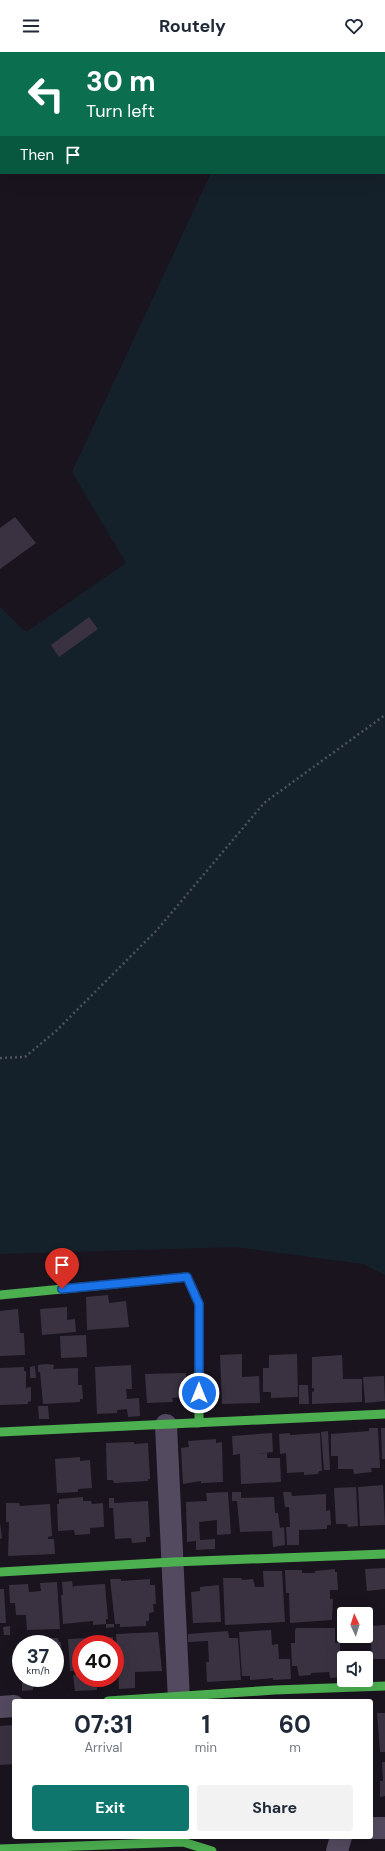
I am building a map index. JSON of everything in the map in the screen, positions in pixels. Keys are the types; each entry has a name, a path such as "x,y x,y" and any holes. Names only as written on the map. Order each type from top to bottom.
{"street":[{"path":"0,1295 187,1277 199,1304 199,1423"},
{"path":"0,1432 385,1414"},
{"path":"166,1425 179,1699 275,1690 385,1686"},
{"path":"0,1572 173,1562 385,1554"},
{"path":"0,1707 12,1706"},
{"path":"373,1828 385,1828"},
{"path":"0,1849 183,1839 212,1851"},
{"path":"337,1851 340,1839"}],"path":[{"path":"0,1058 25,1057 56,1031 157,930 264,803 385,715"}],"shaded area":[{"path":"211,174 385,174 385,1275 363,1264 236,1247 0,1254 0,607 26,632 126,563 72,472"}],"building":[{"path":"15,517 36,543 0,569 0,528"},
{"path":"89,617 98,629 59,657 51,645"},
{"path":"108,1295 109,1303 126,1301 129,1327 87,1330 86,1297"},
{"path":"67,1307 67,1320 75,1319 76,1332 42,1335 40,1309"},
{"path":"18,1309 20,1333 24,1333 25,1355 0,1356 0,1311"},
{"path":"86,1335 87,1357 61,1358 60,1336"},
{"path":"242,1354 242,1377 259,1376 260,1403 222,1404 220,1355"},
{"path":"297,1354 298,1397 271,1398 271,1392 263,1392 263,1368 269,1368 269,1355"},
{"path":"342,1355 343,1379 362,1379 362,1402 312,1404 312,1392 314,1391 314,1388 312,1388 312,1357"},
{"path":"38,1365 54,1365 53,1369 78,1368 78,1385 82,1385 83,1399 80,1399 80,1402 43,1404"},
{"path":"131,1365 132,1389 126,1389 127,1399 139,1398 140,1416 128,1417 127,1409 117,1410 117,1413 97,1414 95,1367"},
{"path":"35,1366 36,1378 30,1378 30,1367"},
{"path":"24,1367 24,1371 26,1371 26,1388 31,1387 31,1401 28,1402 28,1404 0,1405 0,1368"},
{"path":"186,1373 187,1397 172,1398 173,1402 147,1403 145,1374"},
{"path":"384,1376 385,1401 365,1403 363,1377"},
{"path":"299,1385 308,1385 309,1404 299,1404"},
{"path":"38,1406 48,1406 49,1419 39,1419"},
{"path":"369,1428 378,1428 380,1468 371,1468 372,1472 354,1474 353,1469 338,1469 338,1456 331,1456 331,1434 369,1431"},
{"path":"381,1428 385,1428 385,1459 382,1459"},
{"path":"328,1431 330,1470 324,1470 321,1432"},
{"path":"272,1433 273,1452 255,1454 267,1453 267,1458 280,1458 281,1482 241,1484 240,1454 233,1455 232,1436"},
{"path":"290,1433 290,1435 320,1433 322,1471 319,1471 318,1474 304,1475 304,1472 287,1473 286,1453 280,1454 279,1434"},
{"path":"216,1439 216,1443 222,1442 223,1482 201,1483 201,1481 183,1484 181,1448 189,1447 188,1441"},
{"path":"134,1442 134,1444 148,1443 150,1479 148,1479 148,1481 114,1483 113,1480 107,1480 106,1443"},
{"path":"80,1457 80,1461 90,1460 92,1488 78,1489 78,1492 57,1493 55,1459"},
{"path":"383,1485 385,1525 360,1526 358,1487"},
{"path":"356,1487 358,1526 348,1527 347,1524 336,1524 334,1488"},
{"path":"228,1492 231,1534 217,1535 217,1520 199,1522 200,1540 215,1539 215,1549 196,1550 196,1541 187,1542 186,1502 207,1501 206,1493"},
{"path":"232,1492 241,1492 241,1498 274,1497 275,1513 278,1513 280,1528 284,1527 285,1545 273,1547 272,1531 240,1532 237,1501 232,1501"},
{"path":"283,1492 291,1492 292,1496 326,1494 326,1511 330,1510 331,1525 327,1525 327,1529 299,1530 299,1545 287,1545 286,1527 290,1527 289,1507 285,1507"},
{"path":"83,1497 83,1501 91,1501 92,1504 103,1503 104,1527 90,1528 90,1534 75,1535 74,1530 58,1531 57,1504 59,1504 59,1499"},
{"path":"109,1498 114,1498 114,1503 148,1501 150,1537 146,1537 146,1542 132,1543 131,1538 115,1539 113,1508 109,1508"},
{"path":"6,1503 19,1503 20,1506 50,1504 52,1536 48,1537 48,1539 54,1539 55,1554 8,1556 9,1522 6,1522"},
{"path":"0,1523 2,1538 0,1539"},
{"path":"385,1568 385,1589 367,1591 365,1569"},
{"path":"335,1569 335,1572 337,1572 338,1590 330,1590 330,1599 333,1599 332,1620 290,1623 289,1593 286,1593 285,1570 302,1570 302,1573 315,1573 315,1571"},
{"path":"263,1571 282,1571 285,1622 225,1625 223,1578 241,1578 242,1580 253,1579 255,1587 264,1587"},
{"path":"110,1579 121,1579 121,1581 150,1579 150,1585 155,1585 156,1604 153,1604 154,1612 149,1613 149,1621 146,1621 146,1626 120,1627 120,1624 115,1624"},
{"path":"72,1581 73,1588 74,1586 105,1584 108,1619 106,1619 106,1624 93,1625 93,1621 63,1624 61,1595 63,1595 62,1582"},
{"path":"57,1582 60,1629 27,1630 26,1615 16,1615 15,1603 10,1603 9,1585 28,1584 29,1592 41,1591 40,1583"},
{"path":"219,1585 221,1622 193,1623 191,1592 200,1591 200,1587"},
{"path":"0,1589 4,1589 6,1623 0,1623"},
{"path":"106,1624 114,1624 114,1627 106,1628"},
{"path":"385,1625 385,1659 373,1659 371,1643 373,1643 373,1626"},
{"path":"10,1626 10,1635 4,1635 3,1627"},
{"path":"296,1628 335,1628 335,1643 340,1643 340,1651 337,1651 337,1677 330,1678 329,1672 311,1673 311,1675 299,1676 297,1666 292,1666 291,1643 295,1643"},
{"path":"271,1630 272,1645 278,1644 279,1659 290,1659 291,1679 273,1680 273,1678 250,1680 250,1676 242,1676 239,1632"},
{"path":"228,1631 229,1638 238,1638 241,1680 207,1682 206,1662 209,1662 208,1641 188,1642 188,1634"},
{"path":"158,1632 162,1671 135,1672 135,1688 119,1689 119,1687 124,1687 124,1635 116,1634"},
{"path":"68,1639 72,1639 72,1671 70,1671"},
{"path":"22,1687 33,1687 33,1690 22,1691"},
{"path":"74,1687 97,1687 97,1690 75,1691"},
{"path":"377,1713 385,1713 385,1752 380,1752"},
{"path":"12,1725 12,1764 0,1765 0,1726"},
{"path":"382,1762 385,1762 385,1796 380,1797 380,1781 383,1781"}],"traffic: fast":[{"path":"0,1295 187,1277 199,1304 199,1423"},
{"path":"0,1432 385,1414"},
{"path":"0,1572 173,1562 385,1554"},
{"path":"138,1699 275,1690 385,1686"},
{"path":"0,1849 183,1842 212,1851"}],"route":[{"path":"62,1289 187,1277 199,1304 199,1393"}]}
